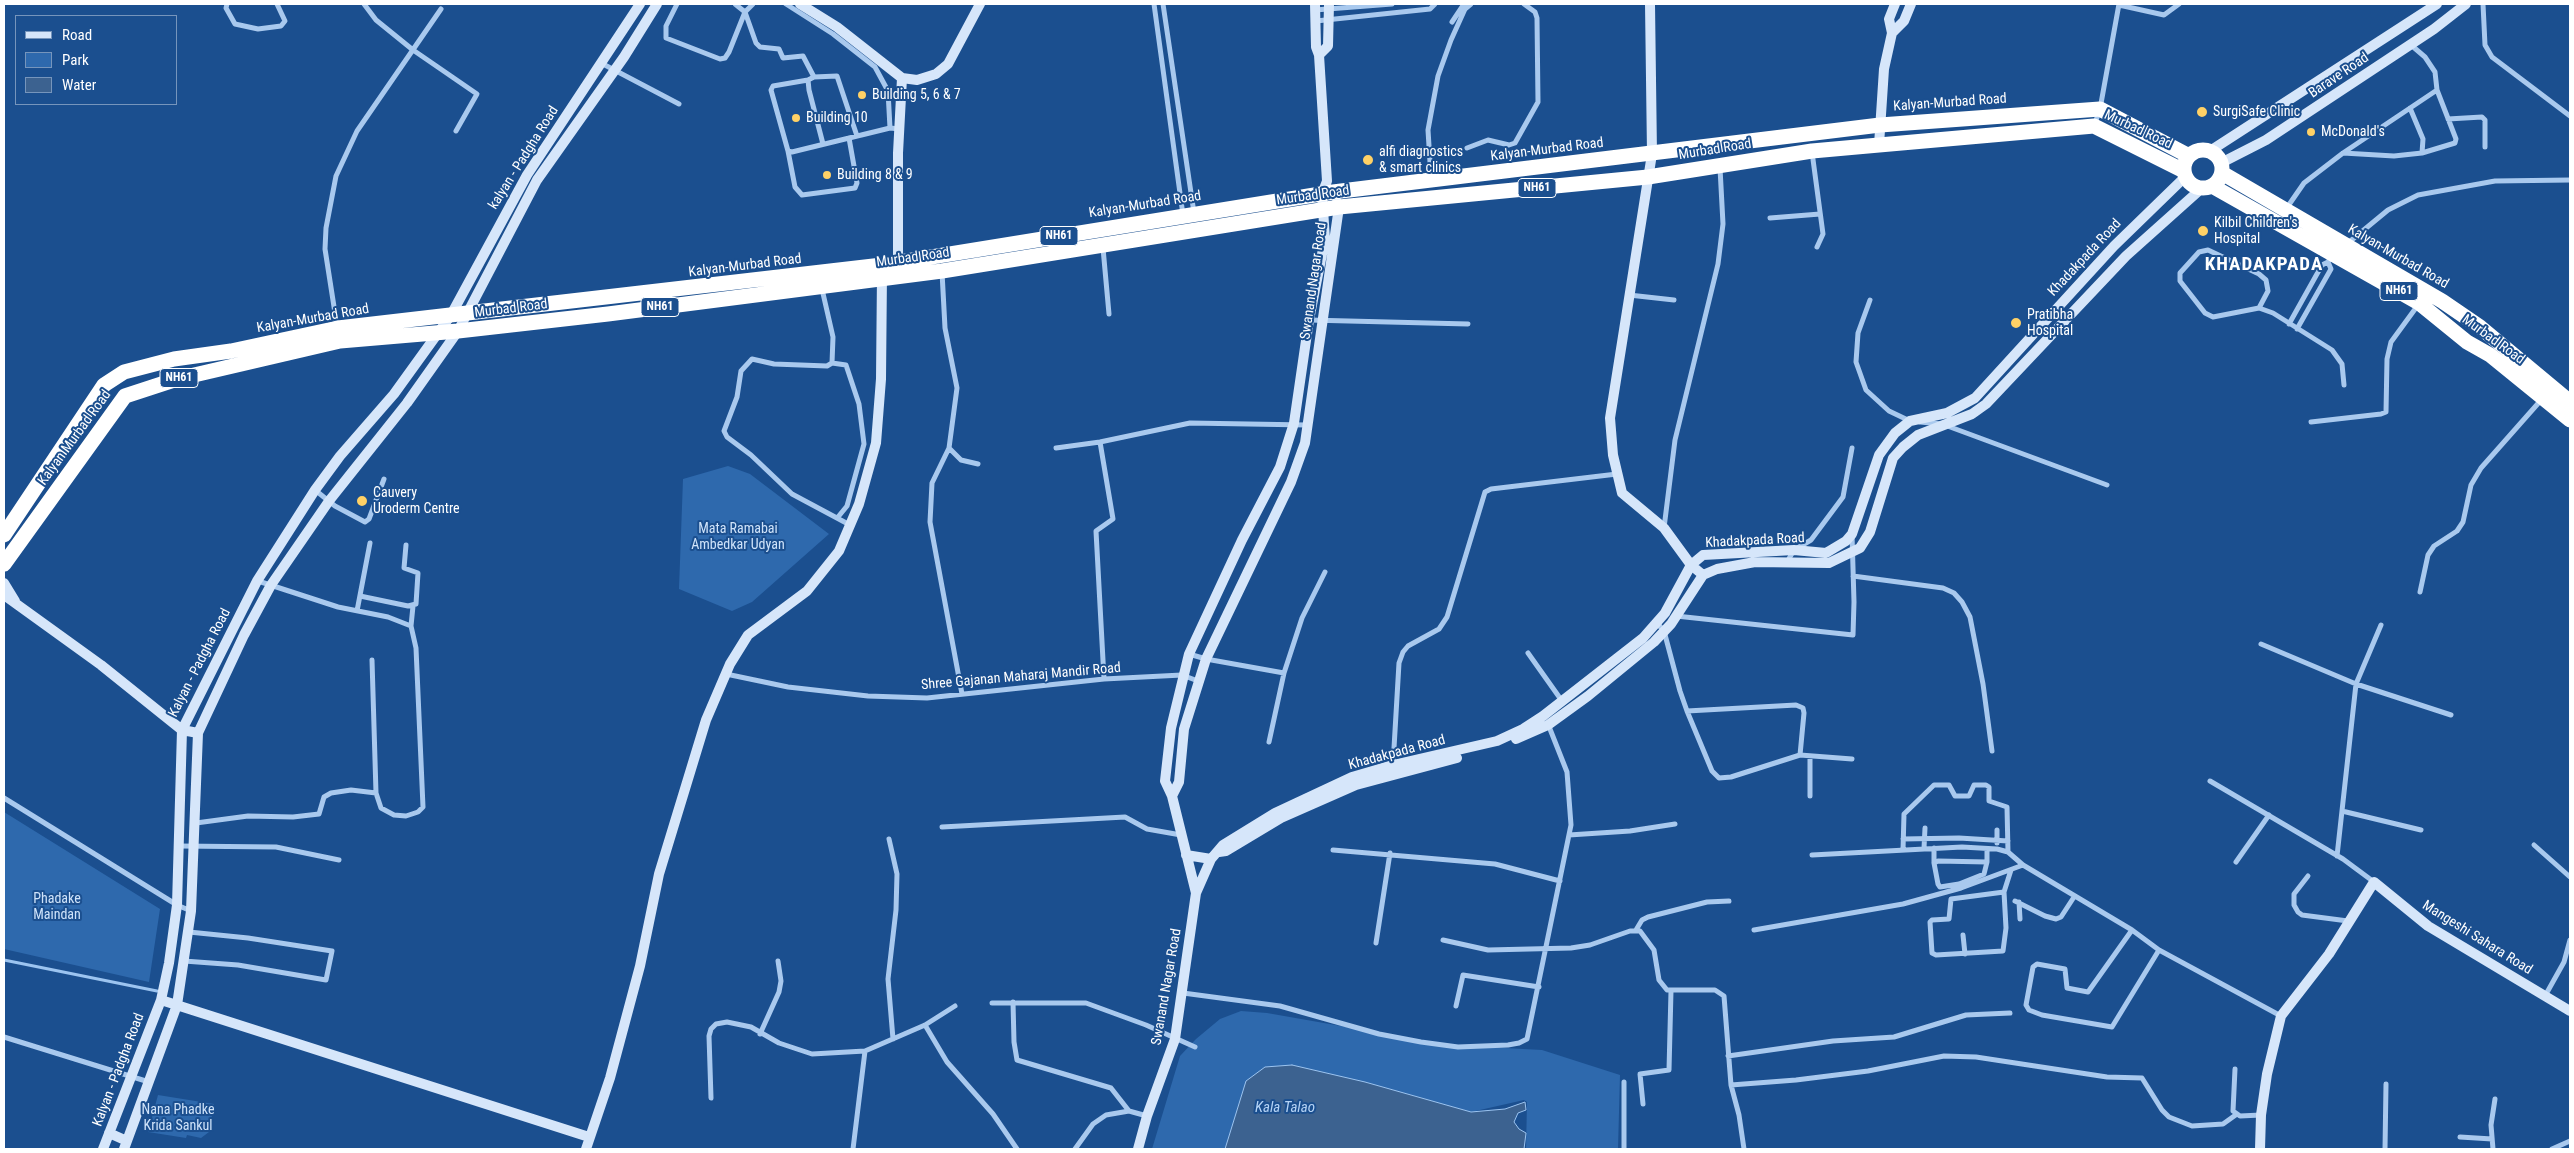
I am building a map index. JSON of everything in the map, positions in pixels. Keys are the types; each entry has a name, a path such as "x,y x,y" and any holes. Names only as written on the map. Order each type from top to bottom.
{"highway":[{"name":"Kalyan-Murbad Road","path":"898,270 1041,246 1188,215 1328,189 1431,181 1880,125 2100,108"},
{"path":"2100,108 2189,156"},
{"name":"Murbad Road","path":"439,331 458,331 705,294 821,285 898,270 942,271 1041,246 1102,245 1331,208 1648,177 1812,151 2094,126 2185,173"},
{"path":"2189,156 2199,151 2210,151"},
{"name":"NH61","path":"2210,151 2221,168"},
{"path":"2185,173 2189,156"},
{"name":"Kalyan-Murbad Road","path":"2221,168 2286,209 2336,254 2480,326 2570,402"},
{"path":"2207,187 2221,168"},
{"name":"NH61","path":"2185,173 2192,184 2207,187"},
{"name":"Murbad Road","path":"2207,187 2336,254 2419,303 2467,342 2490,355 2570,420"},
{"name":"Kalyan-Murbad Road","path":"4,535 104,386 124,372 174,359 451,315 705,294 882,272"},
{"path":"2467,342 2480,326"},
{"name":"Kalyan Murbad Road","path":"4,564 125,396 177,379 339,334 439,331"}],"street":[{"path":"227,4 226,8 235,24 258,29 281,26 284,21 277,4"},
{"path":"364,4 376,20 412,50 477,94 456,131"},
{"name":"kalyan - Padgha Road","path":"439,331 451,315 527,175 640,4"},
{"name":"Kalyan - Padgha Road","path":"125,1145 177,1005 191,910 196,823 198,733 244,635 271,585 328,501 407,403 458,331 469,314 537,180 614,70 657,4"},
{"path":"677,4 664,32 666,38 720,59 725,58 729,52 745,12 752,4"},
{"path":"735,4 745,12 756,43 760,47 779,49 783,58 803,56 814,77"},
{"path":"786,4 833,34 875,68 888,91 896,128 898,153 898,270"},
{"path":"800,4 837,27 902,78 917,80 936,74 948,64 980,4"},
{"path":"1154,4 1188,215"},
{"path":"1163,4 1172,59 1188,215"},
{"path":"1316,21 1330,11 1391,4"},
{"path":"1328,189 1319,55 1316,48 1315,7 1330,11 1430,10 1435,4"},
{"path":"1452,22 1464,4"},
{"path":"1431,181 1428,130 1438,76 1458,24 1471,4"},
{"path":"1467,148 1488,140 1509,145 1515,143 1538,102 1537,18 1535,12 1524,4"},
{"path":"1650,4 1652,154 1610,418 1613,455 1622,493 1664,528 1691,565 1703,575"},
{"path":"1879,145 1884,69 1892,33 1889,19 1895,4"},
{"path":"1892,33 1904,21 1911,4"},
{"path":"2094,126 2100,108 2119,4 2164,15 2179,4"},
{"name":"Barave Road","path":"2210,151 2437,4"},
{"name":"Barave Road","path":"2221,168 2411,44 2466,4"},
{"path":"2483,4 2485,45 2492,57 2570,116"},
{"path":"339,334 325,249 326,228 336,176 357,131 441,9"},
{"path":"1319,55 1328,46 1330,11"},
{"path":"2343,153 2394,156 2422,153 2455,143 2456,139 2437,90 2435,72 2425,57 2411,44"},
{"path":"1162,59 1172,59"},
{"path":"602,63 679,104"},
{"path":"849,138 857,183 855,188 802,194 796,187 772,90 773,86 808,80 814,77 836,76 857,136"},
{"path":"896,128 902,78"},
{"path":"808,80 823,144"},
{"path":"2286,209 2304,183 2343,153 2437,90"},
{"path":"2410,108 2423,139 2422,153"},
{"path":"2448,119 2482,117 2485,120 2485,147"},
{"path":"564,119 576,125"},
{"path":"788,151 896,128"},
{"path":"1812,151 1823,234 1816,247"},
{"path":"1664,528 1675,440 1718,264 1723,224 1720,166"},
{"name":"Khadakpada Road","path":"1546,721 1563,702 1634,659 1660,627 1665,613 1691,565 1704,555 1794,550 1826,552 1846,541 1852,534 1879,455 1895,433 1910,421 1959,408 1975,398 2114,246 2185,173"},
{"path":"527,175 537,180"},
{"path":"2289,324 2322,265 2388,210 2418,195 2495,181 2570,180"},
{"name":"Khadakpada Road","path":"1214,856 1226,851 1281,818 1354,781 1427,761 1499,746 1546,721 1599,680 1627,650 1675,616 1703,575 1723,568 1755,562 1786,564 1829,563 1854,553 1860,548 1870,532 1893,458 1918,435 1942,424 1972,414 1986,404 2126,256 2207,187"},
{"name":"Swanand Nagar Road","path":"1172,796 1179,782 1184,729 1206,659 1295,473 1305,443 1323,321 1331,208 1328,189"},
{"name":"Swanand Nagar Road","path":"1138,1149 1147,1116 1175,1039 1196,892 1172,796 1165,781 1171,728 1182,675 1189,654 1242,540 1280,467 1294,423 1309,320 1331,208 1328,189"},
{"path":"1770,218 1820,214"},
{"path":"1102,245 1109,314"},
{"path":"2114,246 2126,256"},
{"path":"2259,308 2268,292 2266,280 2259,274 2208,250 2200,252 2180,273 2180,280 2205,313 2213,317 2259,308 2273,313 2332,350 2338,356 2344,385"},
{"path":"2297,329 2331,269 2336,254"},
{"path":"2106,255 2118,265"},
{"path":"942,271 945,328 957,388 949,448 932,483 930,522 962,694"},
{"path":"586,1149 610,1078 640,966 659,874 706,720 726,674 748,635 807,591 839,551 859,504 876,443 880,379 882,272"},
{"path":"821,285 833,337 832,362 827,366 774,364 752,359 741,371 737,397 724,427 727,437 751,455 792,494 804,502 838,517 850,526"},
{"path":"1629,295 1674,300"},
{"path":"1870,300 1858,333 1856,362 1866,390 1889,411 1910,421 1942,424 2107,485"},
{"path":"2311,422 2386,412 2387,360 2391,342 2419,303"},
{"path":"1309,320 1468,324"},
{"name":"Kalyan - Padgha Road","path":"103,1149 161,1000 169,963 177,906 182,730 256,581 315,490 340,456 394,394 439,331"},
{"path":"1304,359 1316,361"},
{"path":"2010,359 2021,368"},
{"path":"832,362 846,365 859,404 864,444 847,506 838,517"},
{"path":"394,394 407,403"},
{"path":"2420,592 2428,556 2434,546 2457,531 2463,522 2471,484 2481,468 2543,398"},
{"path":"1056,448 1100,442 1190,423 1294,423 1308,425"},
{"path":"1100,442 1113,520 1096,531 1104,679"},
{"path":"949,448 961,460 978,464"},
{"path":"1786,564 1794,550 1811,540 1843,497 1852,448"},
{"path":"1280,467 1295,473"},
{"path":"1394,769 1399,663 1403,652 1408,646 1439,629 1447,617 1485,492 1491,489 1618,474"},
{"path":"315,490 328,501 365,522 369,519 384,480"},
{"path":"1675,616 1853,635 1854,553 1852,534"},
{"path":"358,611 370,543"},
{"path":"372,660 376,793 381,808 394,815 406,816 418,812 423,807 416,648 411,626 419,577 418,572 404,568 406,545"},
{"path":"1720,555 1723,568"},
{"path":"1269,742 1284,673 1302,618 1325,572"},
{"path":"1853,576 1943,588 1954,593 1962,602 1970,616 1984,684 1992,751"},
{"path":"256,581 358,611 388,617 411,626"},
{"path":"4,583 17,604"},
{"path":"4,595 100,665 182,730 198,733"},
{"path":"360,596 413,606"},
{"path":"2337,856 2356,684 2380,625"},
{"path":"1660,627 1687,711 1712,772 1719,778 1731,777 1800,755 1852,759"},
{"path":"2261,644 2356,684 2451,715"},
{"path":"1627,650 1634,659"},
{"path":"1528,653 1563,702"},
{"path":"1189,654 1206,659 1284,673"},
{"name":"Shree Gajanan Maharaj Mandir Road","path":"726,674 788,688 868,696 927,698 1104,679 1182,675 1198,681"},
{"path":"1687,711 1796,705 1802,708 1804,713 1800,755"},
{"path":"1183,993 1280,1006 1379,1034 1458,1047 1519,1044 1527,1039 1571,825 1567,772 1546,721"},
{"path":"1171,728 1184,729"},
{"path":"1810,756 1810,796"},
{"path":"1168,761 1182,762"},
{"path":"2210,781 2269,814 2337,856 2374,882 2329,954 2280,1016 2267,1074 2261,1115 2260,1149"},
{"path":"1903,850 1904,814 1934,785 1949,785 1955,796 1969,796 1974,785 1986,785 1989,787 1989,801 2007,807 2008,852"},
{"path":"196,823 248,816 293,817 319,814 324,796 330,793 351,790 376,793"},
{"path":"4,798 177,906 191,910"},
{"path":"2342,811 2421,830"},
{"path":"2236,862 2269,814"},
{"path":"942,827 1125,817 1146,829 1181,835"},
{"path":"1569,835 1630,831 1676,824"},
{"path":"1924,848 1925,828"},
{"path":"1998,830 1998,849"},
{"path":"1903,839 1924,837 2008,841"},
{"path":"889,839 897,874 896,910 888,979 893,1039"},
{"path":"2534,845 2570,877"},
{"path":"179,846 276,848 339,860"},
{"path":"1812,855 1924,848 1998,849 2008,852 2023,865 2132,930 2159,950 2280,1016"},
{"path":"1934,848 1934,863 1940,887 1959,884 1984,874 1987,862 1987,849"},
{"path":"1333,850 1390,853 1495,864 1560,881"},
{"path":"1376,943 1390,853"},
{"path":"1186,855 1214,856 1196,892"},
{"path":"1934,863 1938,861 1987,862"},
{"path":"1754,930 1903,904 1961,888 2023,865"},
{"path":"2004,892 1951,899 1949,918 1932,920 1930,922 1932,953 1965,954 2003,951 2005,948 2004,892 2011,870"},
{"path":"2308,876 2294,894 2294,906 2298,912 2302,915 2349,921"},
{"name":"Mangeshi Sahara Road","path":"2374,882 2428,926 2570,1011"},
{"path":"2020,919 2017,902 2045,916 2056,919 2061,917 2074,897"},
{"path":"1443,940 1488,950 1590,945 1636,930 1642,920 1648,917 1707,902 1729,901"},
{"path":"1636,930 1645,935 1654,950 1659,980 1663,986 1672,991 1715,990 1724,996 1730,1085 1739,1115 1744,1149"},
{"path":"2132,930 2088,992 2067,988 2065,969 2037,964 2033,967 2026,1005 2029,1010 2050,1016 2112,1027 2159,950"},
{"path":"184,961 238,965 326,980 332,951 248,938 189,932"},
{"path":"1963,935 1965,954"},
{"path":"2545,996 2564,962 2570,940"},
{"path":"760,1034 779,992 781,981 778,961"},
{"path":"1456,1006 1463,975 1539,987"},
{"path":"1643,1104 1640,1074 1669,1070 1672,991"},
{"path":"161,1000 589,1137"},
{"path":"992,1002 1086,1003 1146,1025 1195,1047"},
{"path":"1013,1002 1014,1042 1017,1060 1111,1088 1129,1111"},
{"path":"711,1098 709,1036 711,1029 716,1024 727,1022 751,1027 760,1034 779,1043 812,1054 865,1051 925,1025 955,1006"},
{"path":"1728,1056 1833,1041 1894,1037 1966,1016 2010,1012"},
{"path":"925,1025 947,1062 993,1114 1017,1149"},
{"path":"4,1037 149,1082"},
{"path":"853,1149 865,1051"},
{"path":"1730,1085 1796,1080 1868,1071 1944,1056 1976,1057 2107,1077 2142,1078 2162,1110 2169,1117 2192,1126 2222,1124 2237,1114 2261,1115"},
{"path":"2235,1069 2232,1101 2233,1111 2237,1114"},
{"path":"1624,1082 1624,1149"},
{"path":"2385,1149 2386,1084"},
{"path":"2493,1149 2495,1099"},
{"path":"1075,1149 1094,1124 1106,1115 1129,1111 1147,1116"},
{"path":"109,1133 125,1145"},
{"path":"2460,1137 2492,1139"},
{"path":"2552,1149 2570,1141"}],"green space":[{"name":"Mata Ramabai Ambedkar Udyan","path":"728,466 750,474 829,534 752,602 732,611 679,589 683,479"},
{"name":"Phadake Maindan","path":"4,812 160,909 149,982 4,949"},
{"path":"1241,1011 1267,1013 1449,1045 1542,1050 1620,1075 1618,1149 1526,1149 1527,1102 1524,1100 1471,1112 1365,1082 1226,1149 1152,1149 1180,1056 1196,1039 1220,1019"},
{"name":"Nana Phadke Krida Sankul","path":"158,1095 214,1104 209,1132 201,1138 187,1135 186,1138 148,1132"}],"water":[{"name":"Kala Talao","path":"1292,1065 1365,1082 1471,1112 1505,1109 1525,1102 1526,1110 1518,1113 1514,1122 1519,1129 1526,1133 1524,1149 1225,1149 1246,1081 1265,1067"}],"waterway":[{"path":"4,960 157,991"}],"place":[{"name":"Building 5, 6 & 7","path":"862,95"},
{"name":"SurgiSafe Clinic","path":"2202,112"},
{"name":"Building 10","path":"796,118"},
{"name":"McDonald's","path":"2311,132"},
{"name":"alfi diagnostics & smart clinics","path":"1368,160"},
{"name":"Building 8 & 9","path":"827,175"},
{"name":"Kilbil Children's Hospital","path":"2203,231"},
{"name":"Pratibha Hospital","path":"2016,323"},
{"name":"Cauvery Uroderm Centre","path":"362,501"}],"district":[{"name":"KHADAKPADA","path":"2264,265"}]}
